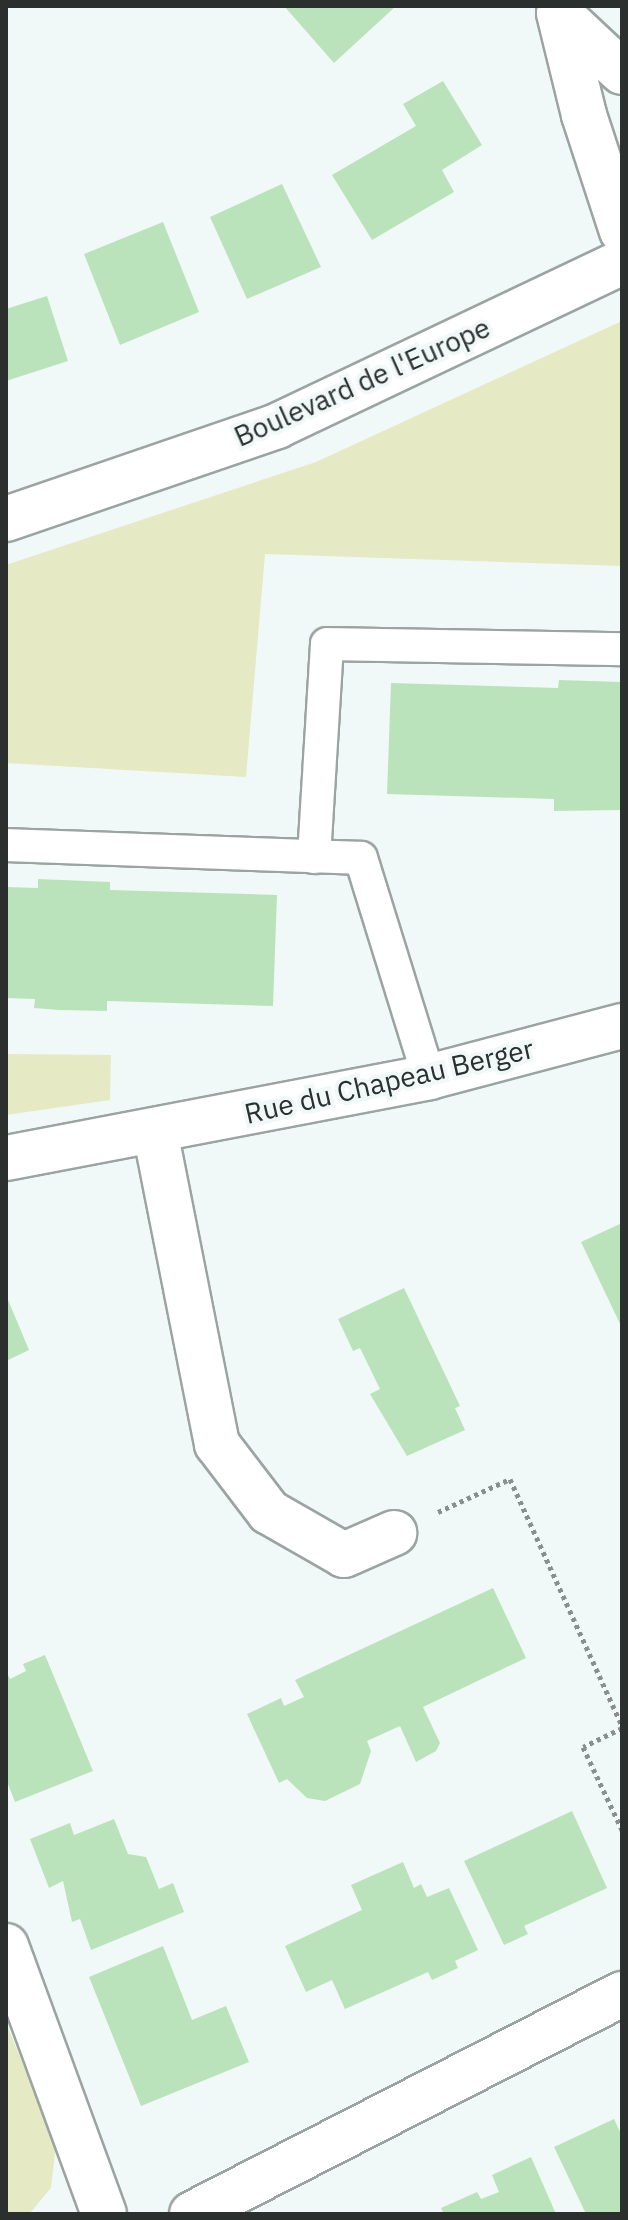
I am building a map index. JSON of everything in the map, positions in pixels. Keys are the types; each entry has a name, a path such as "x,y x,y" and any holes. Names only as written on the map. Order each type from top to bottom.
{"street":[{"path":"555,10 622,72"},
{"path":"555,10 584,115 622,231"},
{"name":"Boulevard de l'Europe","path":"6,519 277,426 622,262"},
{"name":"Rue du Chapeau Berger","path":"6,1158 429,1077 622,1026"},
{"path":"155,1131 217,1444 269,1512 344,1555 394,1533"},
{"path":"6,1946 111,2214"},
{"path":"192,2214 622,1994"}],"lane":[{"path":"314,857 327,644 622,649"},
{"path":"6,845 361,858 429,1077"}],"path":[{"path":"394,1533 510,1479 622,1727 583,1747 622,1830"}],"green space":[{"path":"622,321 622,566 265,554 246,777 6,763 6,565 316,462"},
{"path":"6,1054 111,1055 110,1100 6,1115"},
{"path":"6,2023 56,2144 51,2188 29,2214 6,2214"}],"building":[{"path":"284,6 396,6 334,63"},
{"path":"443,81 482,145 442,170 454,192 372,240 332,175 416,126 403,104"},
{"path":"282,184 321,267 247,299 210,217"},
{"path":"163,222 199,312 120,345 84,254"},
{"path":"47,296 68,361 6,381 6,309"},
{"path":"559,680 622,682 622,810 554,811 554,799 387,794 391,683 558,688"},
{"path":"38,879 110,882 110,890 277,895 273,1006 107,1001 107,1011 59,1010 34,1008 35,999 6,998 6,887 38,888"},
{"path":"622,1223 622,1328 581,1242"},
{"path":"404,1288 460,1406 455,1408 465,1430 407,1456 370,1394 380,1389 360,1348 353,1351 338,1319"},
{"path":"6,1295 29,1350 6,1361"},
{"path":"493,1588 526,1658 423,1707 440,1743 436,1751 416,1762 400,1726 367,1741 371,1751 360,1784 325,1801 307,1798 287,1779 279,1783 247,1714 281,1698 284,1706 304,1697 295,1680"},
{"path":"45,1655 93,1771 15,1802 6,1779 6,1671 10,1679 26,1671 23,1664"},
{"path":"572,1811 607,1888 524,1926 528,1934 504,1945 464,1861"},
{"path":"114,1819 128,1854 146,1857 159,1889 173,1883 184,1912 91,1950 80,1919 72,1922 63,1881 49,1888 30,1839 70,1823 74,1835"},
{"path":"403,1862 414,1888 421,1884 427,1897 449,1888 478,1950 455,1961 458,1968 432,1980 428,1972 345,2009 332,1980 306,1992 285,1946 362,1910 351,1885"},
{"path":"163,1946 192,2020 226,2006 249,2062 141,2106 89,1977"},
{"path":"614,2119 622,2136 622,2214 586,2214 554,2147"},
{"path":"531,2157 556,2214 444,2214 441,2208 477,2192 481,2199 499,2192 492,2175"}]}
